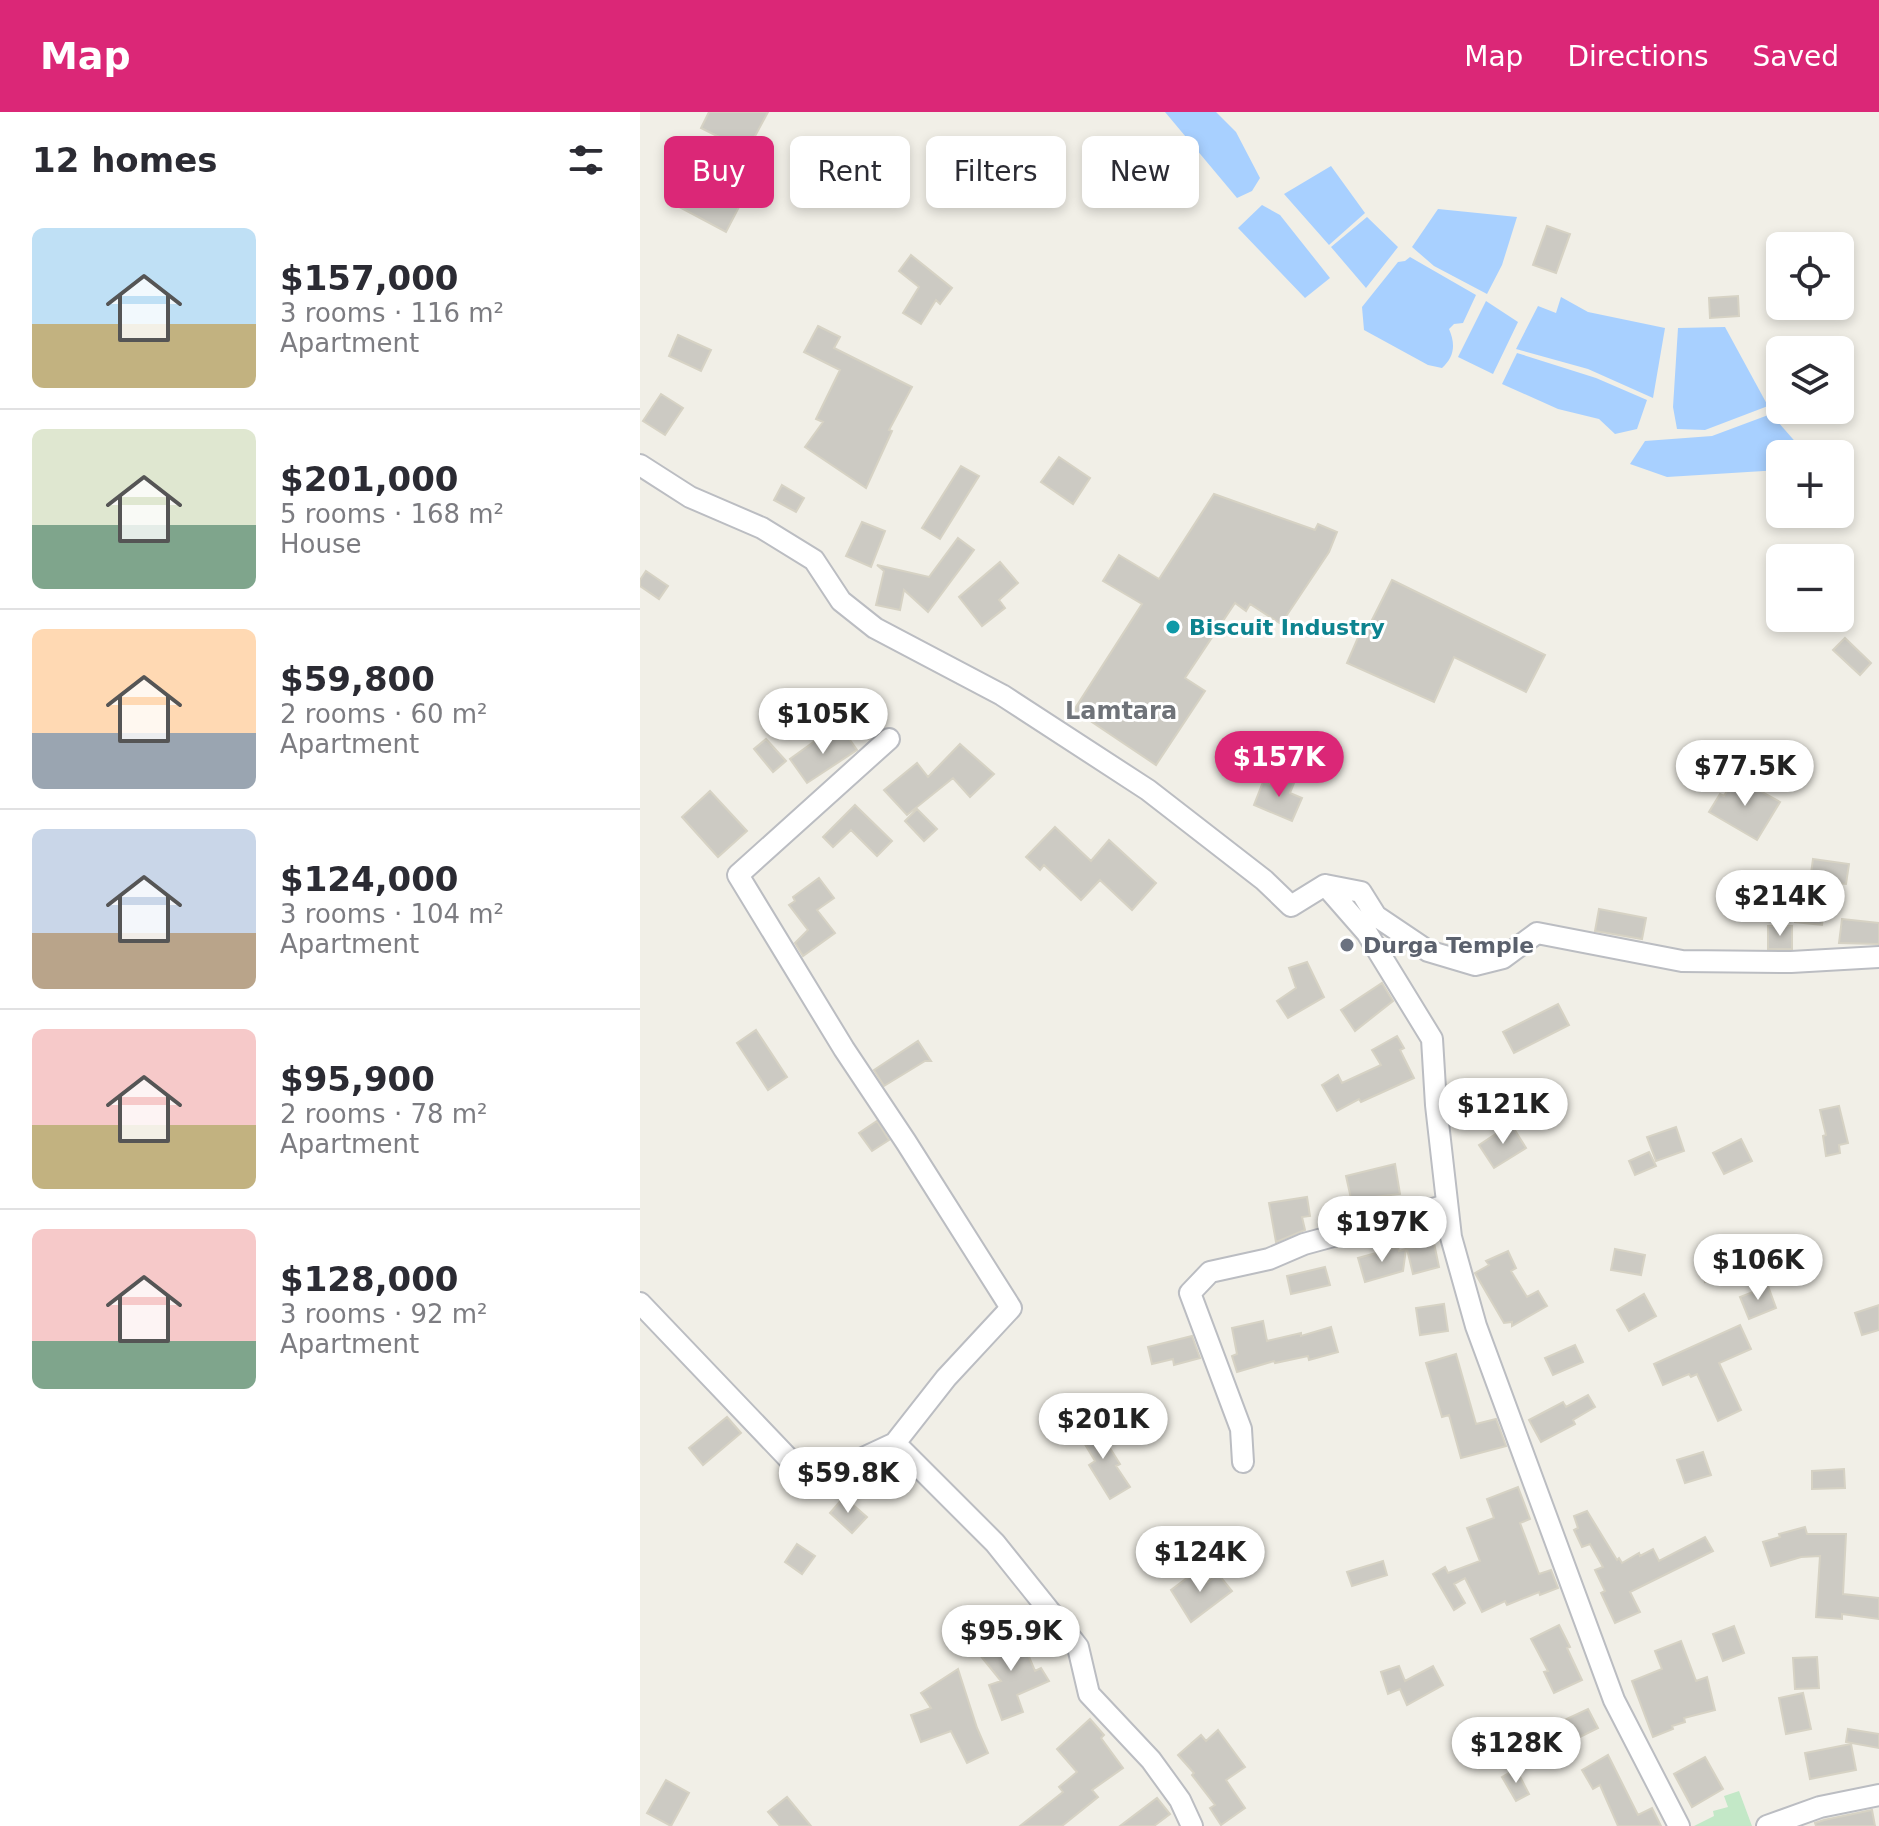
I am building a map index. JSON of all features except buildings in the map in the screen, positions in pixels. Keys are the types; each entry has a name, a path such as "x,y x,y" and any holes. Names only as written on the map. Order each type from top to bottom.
{"street":[{"path":"640,465 690,497 762,528 814,560 841,601 875,628 1002,695 1148,790 1264,880 1291,906 1325,885 1361,892 1376,916 1428,951 1475,965 1503,958 1537,933 1682,961 1791,962 1879,957"},
{"path":"640,1303 810,1481 835,1477 865,1457 895,1443 946,1378 1011,1308 844,1049 738,875 889,739"},
{"path":"1325,885 1367,933 1432,1039 1447,1205 1459,1273 1614,1700 1679,1826"},
{"path":"1243,1462 1241,1429 1190,1293 1210,1272 1269,1259 1304,1244 1447,1205"},
{"path":"895,1443 995,1543 1078,1647 1089,1694 1151,1760 1180,1800 1192,1826"},
{"path":"1767,1826 1820,1807 1879,1795"}],"green space":[{"path":"1739,1791 1752,1826 1694,1826 1714,1816 1713,1811 1728,1807 1724,1796"}],"water":[{"path":"1165,112 1216,112 1236,132 1260,178 1252,191 1237,198 1199,153 1199,136 1185,136"},
{"path":"1331,166 1365,213 1329,245 1284,194"},
{"path":"1262,205 1280,215 1330,278 1305,298 1238,228"},
{"path":"1438,209 1517,217 1502,265 1487,294 1434,266 1412,247"},
{"path":"1367,217 1398,247 1366,288 1331,247"},
{"path":"1410,257 1476,295 1463,323 1454,324 1449,329 1453,350 1442,368 1428,365 1364,330 1362,307 1398,262"},
{"path":"1561,297 1588,312 1665,328 1653,398 1588,369 1516,349 1538,306 1556,313"},
{"path":"1486,301 1518,322 1493,374 1458,357"},
{"path":"1725,327 1766,407 1705,430 1677,429 1673,407 1678,328"},
{"path":"1517,353 1596,378 1647,400 1637,429 1615,434 1599,419 1558,409 1502,384"},
{"path":"1766,416 1766,424 1780,424 1794,440 1766,440 1766,471 1667,477 1630,464 1645,441 1712,436"}],"place":[{"name":"Biscuit Industry","path":"1173,627"},
{"name":"Durga Temple","path":"1347,945"}],"district":[{"name":"Lamtara","path":"1121,711"}]}
